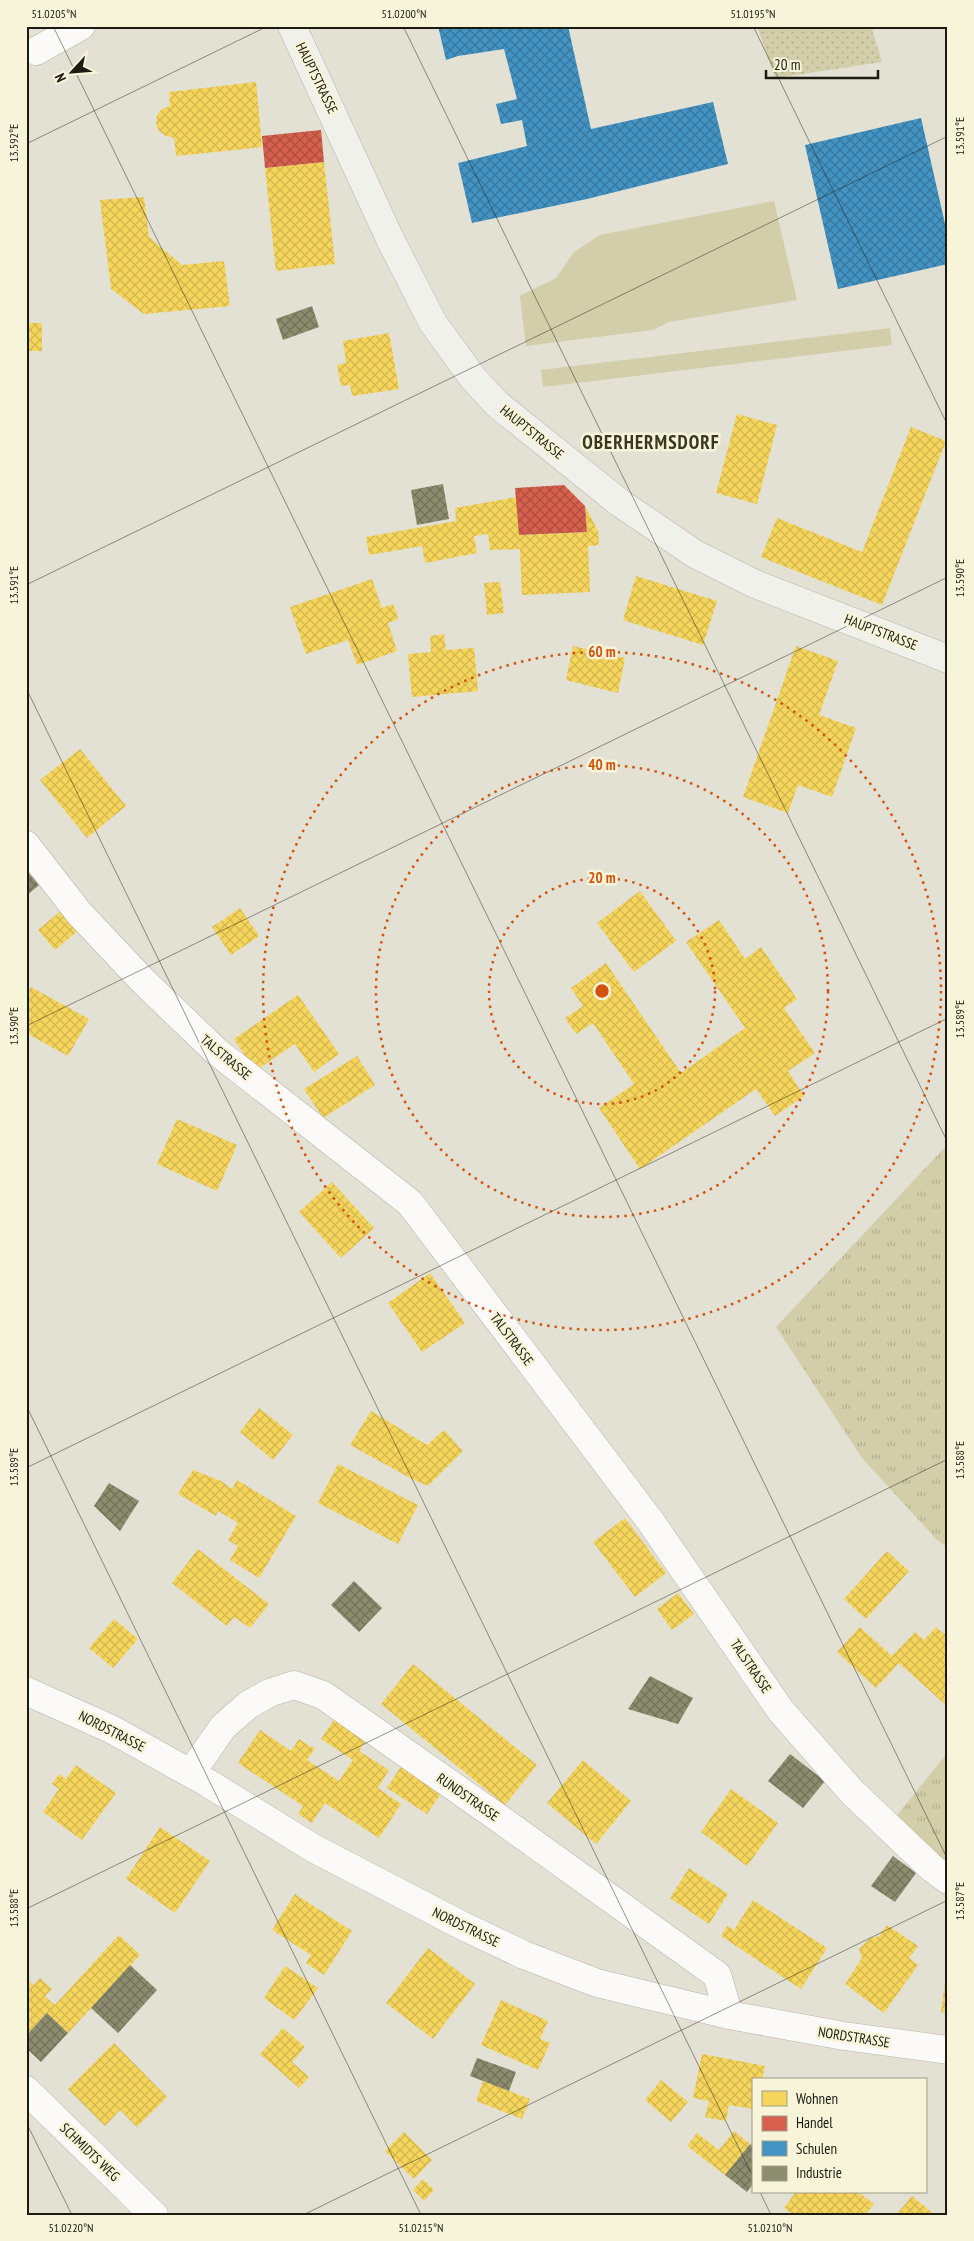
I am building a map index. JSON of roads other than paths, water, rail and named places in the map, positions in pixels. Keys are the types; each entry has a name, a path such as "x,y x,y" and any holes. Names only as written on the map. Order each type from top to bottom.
{"street":[{"path":"36,51 81,26"},
{"name":"HAUPTSTRASSE","path":"292,26 390,239 433,323 473,378 497,404 620,502 695,554 756,584 948,659"},
{"name":"TALSTRASSE","path":"26,845 79,913 143,981 209,1044 410,1203 651,1522 781,1711 852,1792 933,1869 948,1880"},
{"name":"RUNDSTRASSE","path":"191,1774 223,1727 248,1706 269,1693 294,1686 323,1695 500,1819 716,1975 729,2015"},
{"name":"NORDSTRASSE","path":"26,1691 112,1729 191,1774 313,1848 524,1955 597,1984 729,2015 844,2036 948,2050"},
{"name":"SCHMIDTS WEG","path":"26,2090 154,2215"}],"district":[{"name":"OBERHERMSDORF","path":"651,442"}]}
